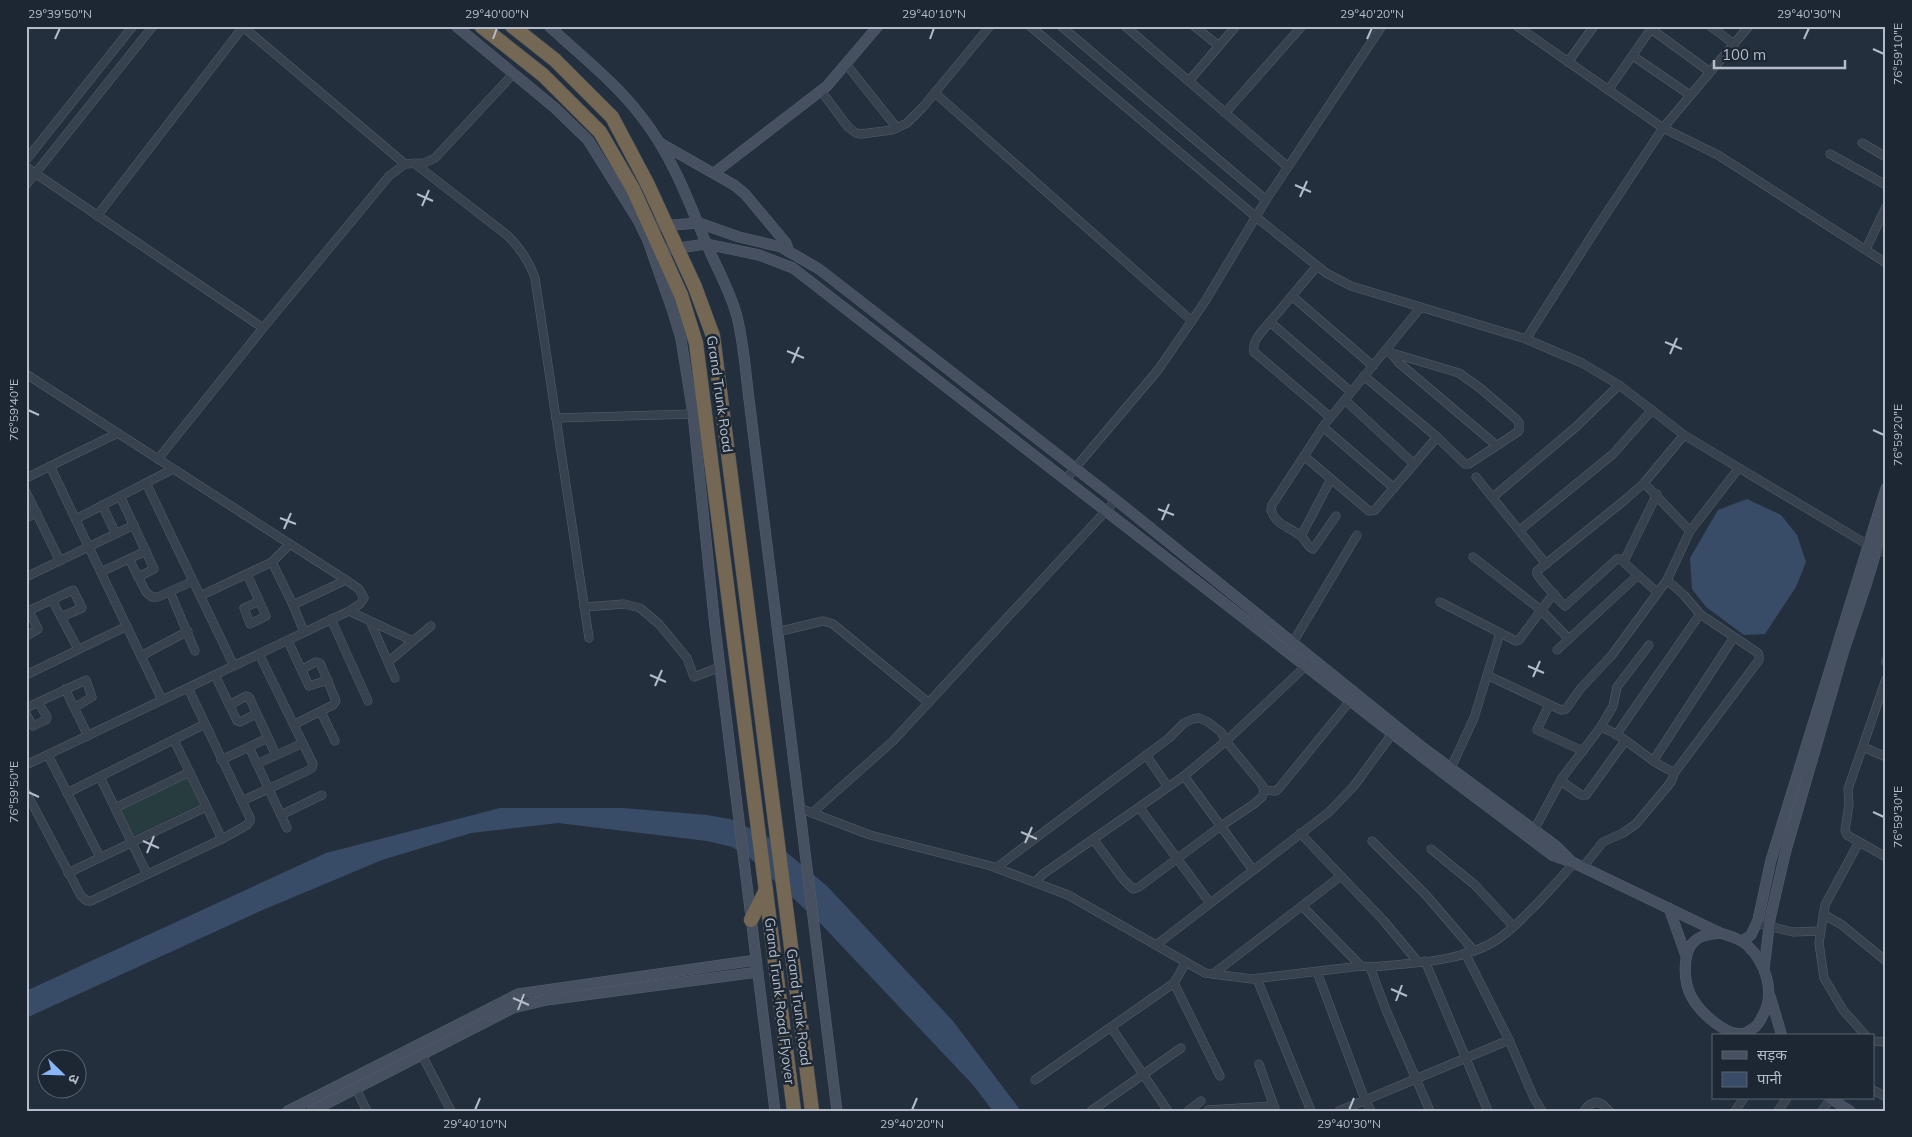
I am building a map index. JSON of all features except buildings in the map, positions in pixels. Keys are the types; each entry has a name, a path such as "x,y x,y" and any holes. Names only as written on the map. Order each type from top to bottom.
{"highway":[{"name":"Grand Trunk Road","path":"481,26 543,75 600,132 633,189 681,295 696,344 766,890"},
{"name":"Grand Trunk Road","path":"512,26 555,60 612,117 647,183 695,287 713,336 812,1111"},
{"path":"751,920 766,890"},
{"name":"Grand Trunk Road Flyover","path":"766,890 794,1111"}],"street":[{"path":"26,160 133,26"},
{"path":"456,26 574,125 588,140 625,198 641,228 652,252 681,339 693,414 720,666 774,1111"},
{"path":"549,26 621,94 641,116 659,143 671,163 699,223 706,244 730,294 740,327 837,1111"},
{"path":"714,173 821,91 878,26"},
{"path":"821,91 848,127 856,133 862,134 902,127 914,117 935,93 990,26"},
{"path":"1030,26 1256,217 1326,273 1351,286 1526,339 1582,363 1619,385 1684,435 1877,549"},
{"path":"1061,26 1266,200"},
{"path":"1125,26 1288,167"},
{"path":"1194,26 1219,46"},
{"path":"1189,81 1236,26"},
{"path":"1225,113 1302,26"},
{"path":"1065,480 1158,370 1192,320 1266,200 1382,26"},
{"path":"1517,26 1663,128 1718,155 1886,263"},
{"path":"1568,62 1594,26"},
{"path":"1710,26 1734,44"},
{"path":"1526,339 1663,128 1750,26"},
{"path":"97,216 243,27 405,164"},
{"path":"1609,89 1652,27 1710,72"},
{"path":"26,185 100,93 148,28"},
{"path":"1633,56 1690,95"},
{"path":"846,64 897,128"},
{"path":"158,459 388,176 405,164 429,162 434,158 514,74"},
{"path":"88,83 100,93"},
{"path":"935,93 1192,320"},
{"path":"659,143 714,173 745,194 786,243 789,250 790,266"},
{"path":"1862,143 1886,157"},
{"path":"1830,154 1886,185"},
{"path":"414,163 508,236 521,249 530,262 537,286 589,638"},
{"path":"26,167 263,328"},
{"path":"1866,249 1886,207"},
{"path":"641,228 699,223 739,237 789,250 819,269 1116,500 1292,644 1309,663 1350,701 1392,734 1534,830 1576,864"},
{"path":"652,252 706,244 759,255 790,266 1065,480 1309,663 1552,855 1576,864 1720,933 1742,941 1764,968"},
{"path":"1317,266 1254,343 1254,352 1330,418"},
{"path":"1292,296 1373,366"},
{"path":"1336,516 1313,549 1310,548 1301,536 1280,524 1271,510 1272,505 1323,427 1364,376 1388,351 1421,307"},
{"path":"1270,322 1351,392"},
{"path":"904,354 914,342"},
{"path":"1364,376 1437,437 1465,464 1470,464 1519,431 1519,423 1516,419 1480,388 1459,374 1388,351"},
{"path":"1388,351 1398,362 1496,446"},
{"path":"26,374 346,580 362,591 364,598 360,604 349,611 26,765"},
{"path":"1493,497 1577,426 1619,385"},
{"path":"1344,400 1414,464"},
{"path":"1520,530 1613,454 1652,410"},
{"path":"556,418 693,414"},
{"path":"1323,427 1394,488"},
{"path":"26,478 118,433"},
{"path":"1657,592 1624,561 1617,559 1566,606 1562,605 1554,592 1538,576 1537,571 1626,499 1644,482 1684,435"},
{"path":"1304,456 1372,512 1376,510 1437,437"},
{"path":"50,466 162,700"},
{"path":"76,519 173,468"},
{"path":"1487,676 1561,710 1566,709 1581,688 1612,655 1667,580 1690,531 1738,468"},
{"path":"1476,477 1546,564"},
{"path":"1301,536 1331,479"},
{"path":"1644,482 1690,531"},
{"path":"146,483 234,666"},
{"path":"1742,941 1750,935 1756,923 1771,860 1877,549 1886,488"},
{"path":"26,492 60,561"},
{"path":"1624,561 1657,494"},
{"path":"120,496 154,569 138,577"},
{"path":"812,813 893,741 1116,500"},
{"path":"102,506 116,534"},
{"path":"26,518 37,513"},
{"path":"1781,1034 1764,968 1769,926 1790,835 1844,650 1886,518"},
{"path":"26,577 134,526"},
{"path":"1292,644 1357,535"},
{"path":"200,596 272,562 290,544"},
{"path":"101,572 146,551"},
{"path":"1473,557 1541,610 1569,639"},
{"path":"129,559 146,592 152,597 156,598 193,581"},
{"path":"272,562 304,632"},
{"path":"246,574 259,601"},
{"path":"1557,650 1638,575"},
{"path":"293,605 346,580"},
{"path":"799,808 870,836 996,868 1068,895 1205,973 1257,979 1361,966 1370,967 1441,959 1465,953 1500,938 1576,864 1603,842 1623,833 1636,824 1671,782 1675,772 1759,660 1760,656 1758,653 1700,614 1684,595 1667,580"},
{"path":"26,636 38,629 28,611 71,590 74,591 82,608 62,617"},
{"path":"170,592 196,651"},
{"path":"1440,602 1513,640 1519,640 1554,592"},
{"path":"52,600 78,650"},
{"path":"584,607 624,604 640,608 659,624 687,658 694,677 720,666"},
{"path":"349,611 413,641"},
{"path":"1616,735 1700,614"},
{"path":"331,619 368,701"},
{"path":"370,621 395,678"},
{"path":"778,632 824,621 834,624 929,703"},
{"path":"26,675 127,626"},
{"path":"388,662 431,626"},
{"path":"141,656 188,631"},
{"path":"1449,772 1474,718 1500,633"},
{"path":"1653,761 1734,637"},
{"path":"288,641 310,686 328,680"},
{"path":"1534,830 1560,781 1600,728 1613,706 1617,687 1649,645"},
{"path":"242,801 312,768 313,761 259,654"},
{"path":"295,724 321,712 336,702 336,698 319,662 302,669"},
{"path":"1035,882 1043,874 1184,776 1226,741 1309,663"},
{"path":"215,675 238,722 256,714"},
{"path":"1886,679 1848,789 1849,805 1845,830 1847,835 1886,857"},
{"path":"26,708 84,680 88,681 91,699 74,708"},
{"path":"27,796 82,898 89,902 222,839 247,825 250,821 242,801 188,688"},
{"path":"65,689 88,736"},
{"path":"230,705 248,696 276,755"},
{"path":"1264,790 1276,791 1280,787 1350,701"},
{"path":"26,714 34,726 46,720 47,717 38,702"},
{"path":"1549,704 1537,730 1583,751"},
{"path":"321,712 335,741"},
{"path":"996,868 1169,738 1184,723 1193,719 1199,718 1208,722 1221,732 1264,790 1262,797 1254,804 1139,887 1133,889 1123,880 1093,839"},
{"path":"67,793 205,724"},
{"path":"1600,728 1616,735 1653,761 1675,772"},
{"path":"1156,945 1340,802 1392,734"},
{"path":"221,760 268,738"},
{"path":"174,740 222,839"},
{"path":"1560,781 1581,795 1586,795 1625,741"},
{"path":"258,764 303,743"},
{"path":"249,747 287,828"},
{"path":"1863,747 1886,757"},
{"path":"48,755 100,857"},
{"path":"1146,755 1168,787"},
{"path":"115,808 190,772"},
{"path":"1184,776 1253,870"},
{"path":"100,777 147,874"},
{"path":"281,815 322,795"},
{"path":"68,873 206,807"},
{"path":"1139,808 1210,903"},
{"path":"1300,833 1421,961 1466,1058 1488,1111"},
{"path":"1372,841 1426,895 1474,950"},
{"path":"1859,842 1829,898 1820,931 1819,943 1824,978 1843,1010 1864,1034"},
{"path":"1431,849 1482,892 1513,926"},
{"path":"1213,974 1303,907 1341,876"},
{"path":"1303,907 1361,966"},
{"path":"1669,908 1686,956 1686,974 1691,995 1704,1013 1718,1025 1737,1034 1746,1033 1758,1025 1766,1010 1770,992"},
{"path":"1824,914 1842,925 1886,960"},
{"path":"1756,923 1793,932 1820,931"},
{"path":"1686,956 1692,945 1700,937 1720,933"},
{"path":"1465,953 1542,1111"},
{"path":"288,1111 518,994 756,960"},
{"path":"1035,1080 1174,983 1186,962"},
{"path":"1370,967 1386,1010 1430,1111"},
{"path":"312,1111 324,1108 356,1089 514,1008 547,1000 758,972"},
{"path":"1317,972 1365,1100 1371,1111"},
{"path":"1257,979 1311,1111"},
{"path":"1174,983 1220,1076"},
{"path":"1111,1026 1168,1111"},
{"path":"1339,1111 1509,1040"},
{"path":"1091,1111 1181,1048"},
{"path":"422,1055 451,1111"},
{"path":"1208,1110 1275,1108 1259,1064"},
{"path":"356,1089 367,1111"},
{"path":"1874,1091 1886,1098"},
{"path":"1735,1111 1743,1100"},
{"path":"1778,1111 1786,1100"},
{"path":"1822,1111 1829,1100"},
{"path":"1833,1100 1850,1111"},
{"path":"1188,1111 1201,1101"},
{"path":"1584,1111 1589,1105 1596,1102 1602,1104 1609,1111"}],"green space":[{"path":"188,778 200,804 133,836 120,810"}],"water":[{"path":"1747,499 1781,515 1797,535 1806,562 1796,587 1765,634 1744,635 1706,607 1692,589 1690,558 1718,510"},
{"path":"500,808 623,808 707,815 730,819 768,837 827,886 953,1021 1021,1111 993,1111 973,1085 821,924 751,859 732,847 707,841 558,823 471,833 382,860 258,912 26,1018 26,991 326,853"}]}
